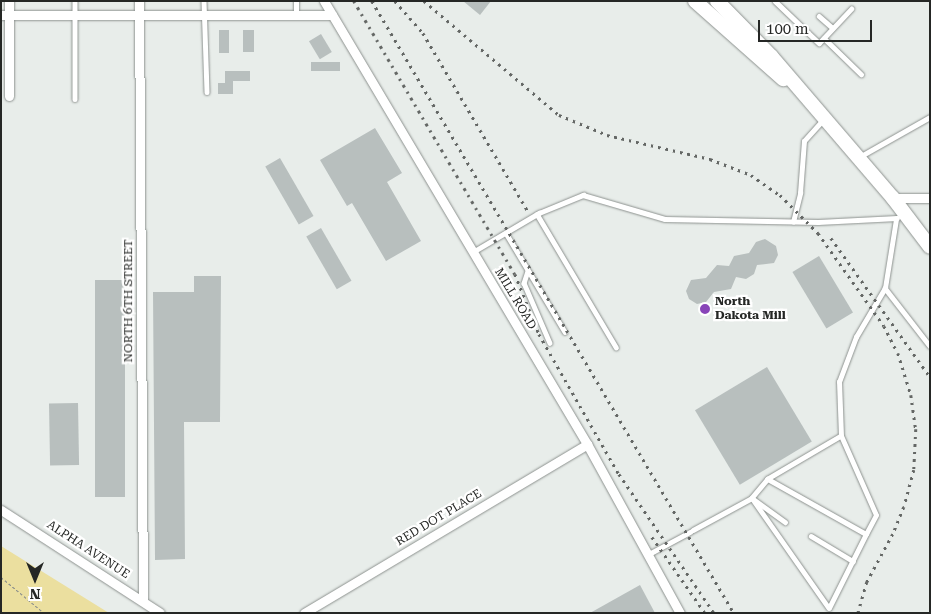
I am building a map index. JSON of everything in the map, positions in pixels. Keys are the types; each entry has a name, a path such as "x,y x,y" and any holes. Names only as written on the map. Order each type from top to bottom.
{"main road":[{"path":"696,1 763,64 796,88"},
{"path":"717,1 772,56 796,88 893,198 900,215 930,247"}],"street":[{"path":"9,1 5,15 9,96"},
{"name":"NORTH 6TH STREET","path":"139,1 143,601"},
{"name":"MILL ROAD","path":"324,1 587,444 680,613"},
{"path":"5,15 332,15"},
{"path":"893,198 930,198"},
{"name":"RED DOT PLACE","path":"304,613 587,444"},
{"name":"ALPHA AVENUE","path":"1,510 160,613"},
{"path":"672,599 672,613"}],"lane":[{"path":"75,1 75,99"},
{"path":"204,1 207,92"},
{"path":"296,1 296,15"},
{"path":"775,1 819,43 851,9"},
{"path":"818,16 833,28"},
{"path":"824,38 861,74"},
{"path":"858,158 930,117"},
{"path":"793,222 800,193 804,141 824,120"},
{"path":"473,252 537,214 583,195 665,219 793,222 900,215 885,288 856,337 839,382 841,436 876,515 829,608 752,498"},
{"path":"537,214 616,347"},
{"path":"506,233 564,332"},
{"path":"528,271 524,283 550,343"},
{"path":"885,288 930,346"},
{"path":"647,555 752,498 768,480 841,436"},
{"path":"768,480 866,534"},
{"path":"752,498 785,522"},
{"path":"810,536 853,561"}],"path":[{"path":"1,578 44,613"}],"shaded area":[{"path":"1,546 109,613 1,613"}],"building":[{"path":"463,1 491,1 480,15"},
{"path":"219,30 229,30 229,53 219,53"},
{"path":"243,30 254,30 254,52 243,52"},
{"path":"321,34 332,52 320,59 309,41"},
{"path":"311,62 340,62 340,71 311,71"},
{"path":"225,71 250,71 250,81 233,81 233,94 218,94 218,83 225,83"},
{"path":"375,128 402,173 387,182 421,241 386,261 352,203 347,206 320,160"},
{"path":"280,158 314,216 299,225 265,166"},
{"path":"321,228 352,281 337,289 306,237"},
{"path":"765,239 776,246 778,255 774,263 757,265 754,274 746,279 736,277 731,289 714,292 706,302 697,304 689,299 686,291 691,280 706,278 717,265 729,266 734,256 749,253 756,242"},
{"path":"819,256 853,313 826,329 792,272"},
{"path":"194,276 221,276 220,422 184,422 185,559 155,560 153,292 194,292"},
{"path":"95,280 125,280 125,497 95,497"},
{"path":"767,367 812,442 740,485 695,410"},
{"path":"78,403 79,465 50,465 49,404"},
{"path":"640,585 655,613 590,613"}],"railway":[{"path":"354,1 515,274 539,334 619,474 714,613"},
{"path":"372,1 734,613"},
{"path":"395,1 423,33 529,213"},
{"path":"424,1 559,115 607,135 710,159 751,175 780,195 818,233 884,326 898,353 911,395 916,429 914,470 904,507 893,534 867,582 858,613"},
{"path":"831,238 930,377"},
{"path":"652,537 705,613"}],"place":[{"name":"North Dakota Mill","path":"705,309"}]}
